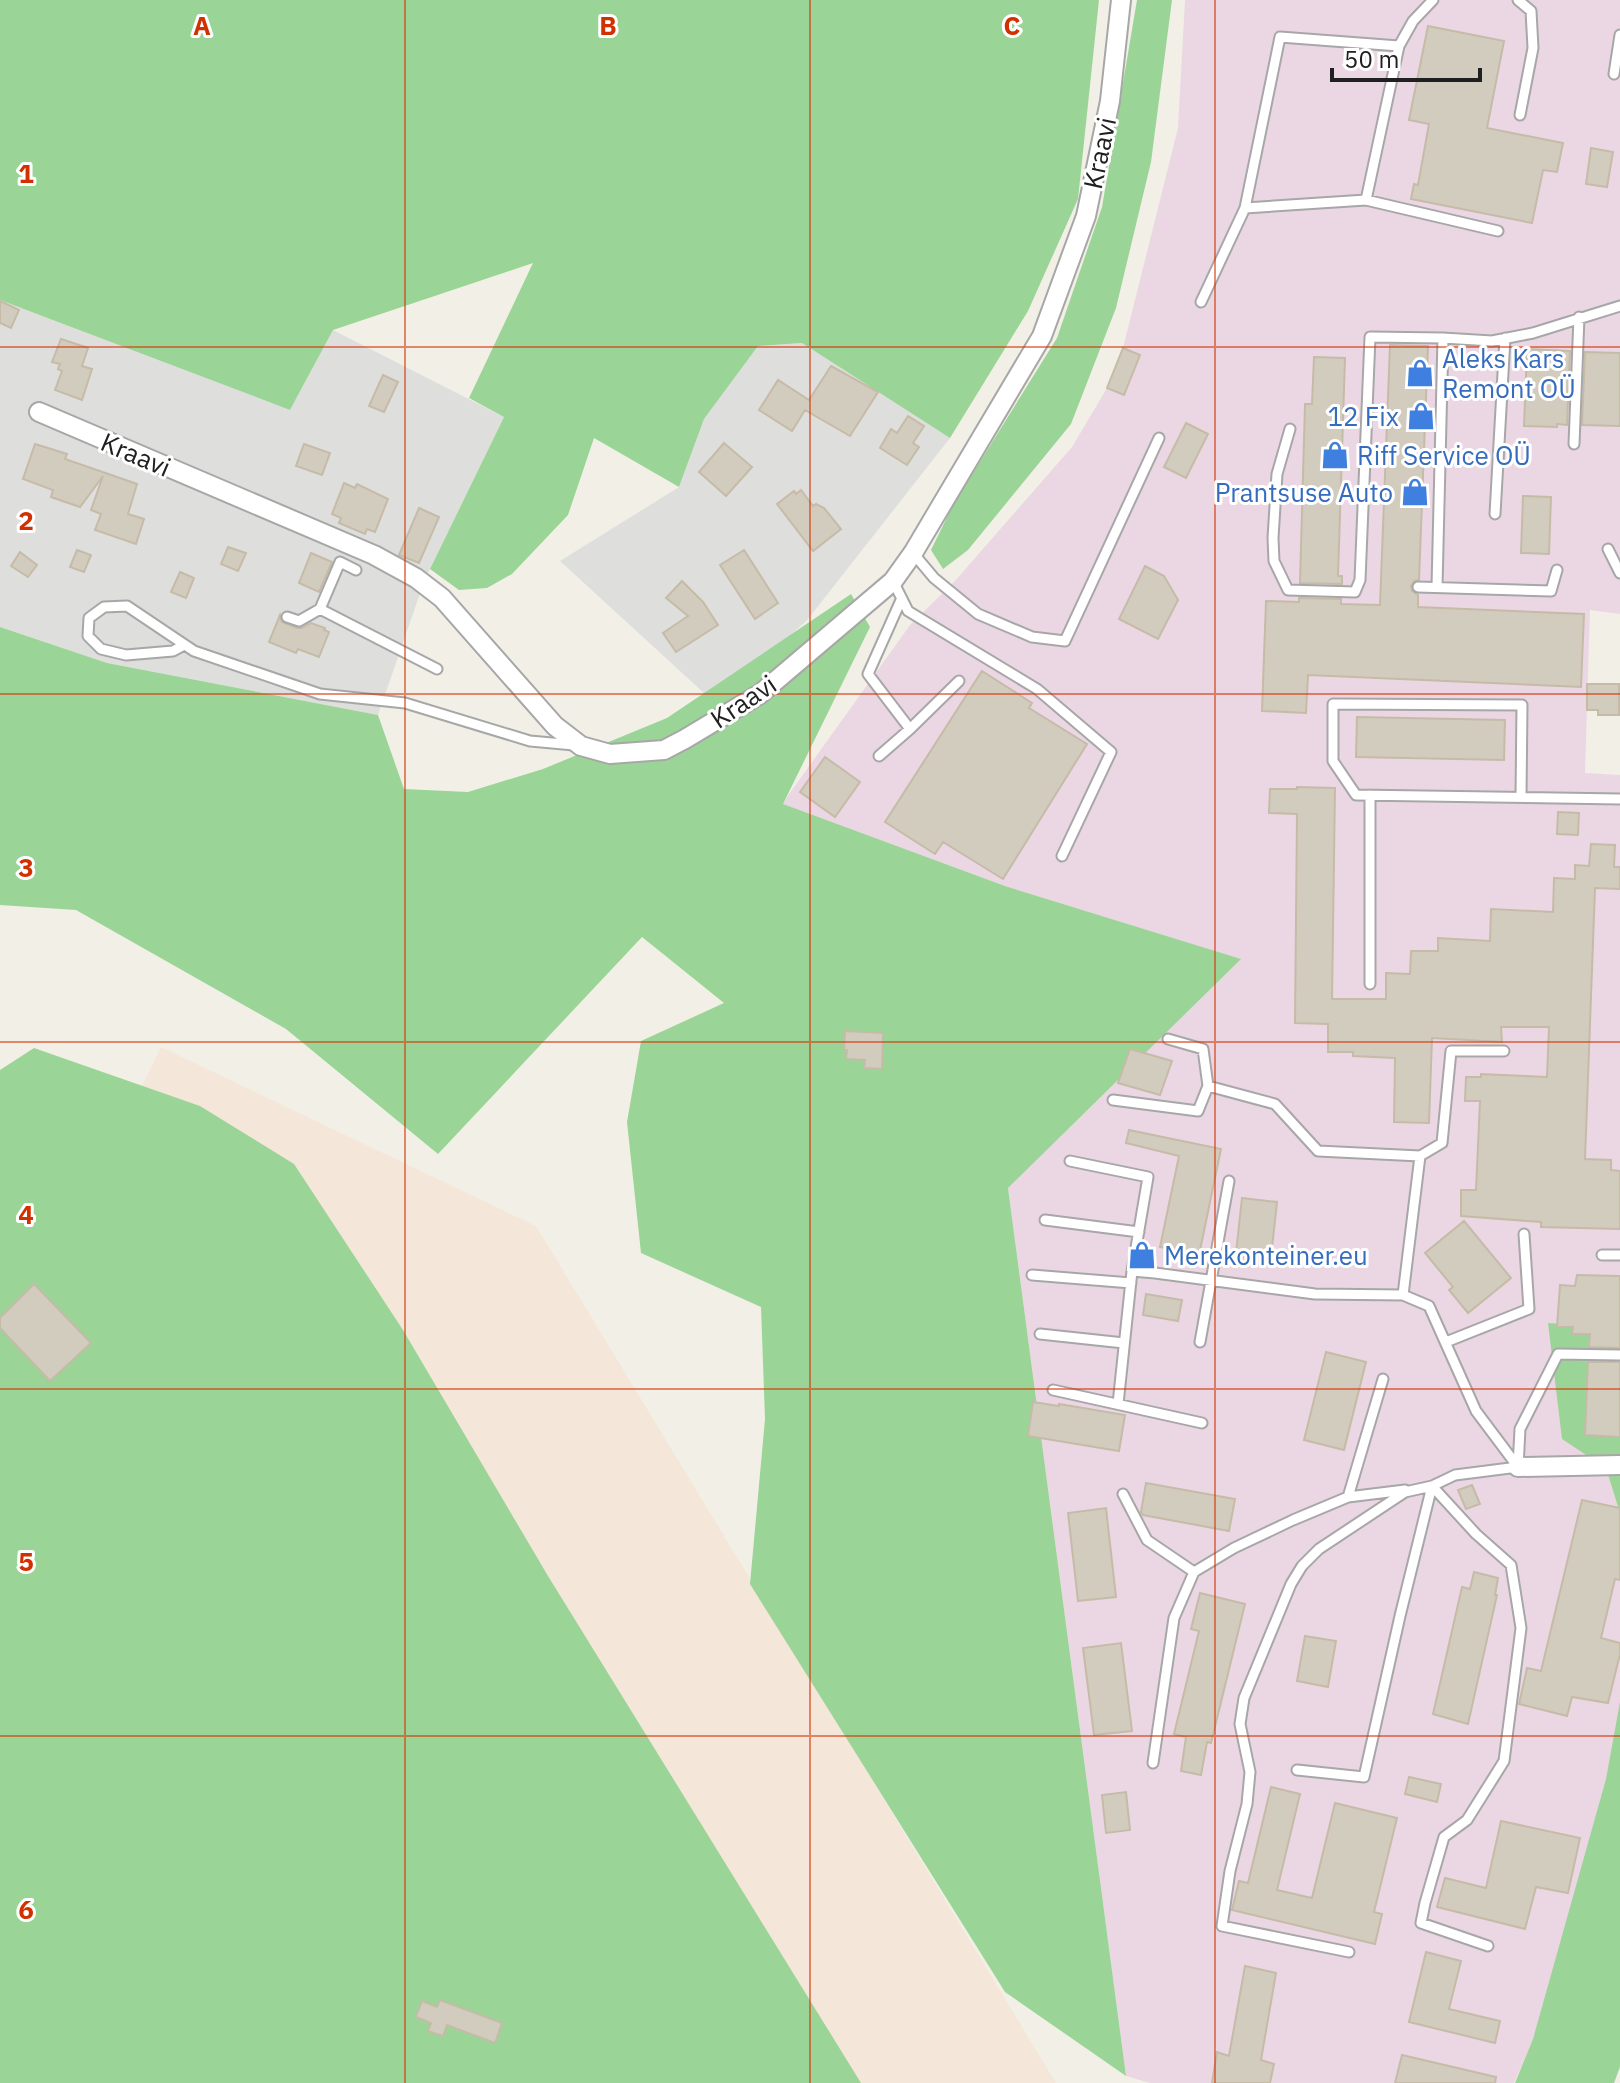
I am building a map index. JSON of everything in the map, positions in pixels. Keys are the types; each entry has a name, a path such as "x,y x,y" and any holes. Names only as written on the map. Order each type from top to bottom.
{"street":[{"name":"Kraavi","path":"39,412 374,555 416,578 442,598 555,726 581,746 610,754 664,750 760,694 893,581 913,553 1042,336 1086,216 1110,101 1121,0"},
{"path":"1518,1467 1620,1465"}],"lane":[{"path":"1366,200 1399,46 1413,21 1433,0"},
{"path":"1518,0 1531,11 1533,48 1520,115"},
{"path":"1614,74 1620,35"},
{"path":"1201,302 1245,208 1280,37 1399,46"},
{"path":"1245,208 1366,200 1498,231"},
{"path":"1290,429 1277,474 1274,561 1288,590 1355,592 1360,580 1370,337 1492,341 1533,333 1620,306"},
{"path":"1574,444 1579,317"},
{"path":"1437,587 1443,338"},
{"path":"1495,514 1505,338"},
{"path":"913,553 934,578 978,614 1032,637 1065,641 1159,438"},
{"path":"1608,549 1620,573"},
{"path":"287,617 299,621 320,609 340,562 356,570"},
{"path":"1418,587 1551,591 1557,570"},
{"path":"893,581 908,611 1037,689 1111,752 1062,856"},
{"path":"901,600 868,674 910,729"},
{"path":"184,645 173,651 126,655 101,649 88,636 89,618 104,607 127,606 194,651 320,694 405,703 530,741 581,746"},
{"path":"320,609 437,669"},
{"path":"879,756 959,681"},
{"path":"1521,797 1522,705 1333,704 1333,761 1356,795 1620,799"},
{"path":"1370,795 1370,984"},
{"path":"1113,1100 1198,1111 1208,1086 1203,1049 1168,1039"},
{"path":"1208,1086 1275,1104 1318,1151 1420,1156 1442,1143 1451,1051 1504,1051"},
{"path":"1403,1295 1420,1156"},
{"path":"1070,1161 1148,1177 1132,1271 1118,1404"},
{"path":"1200,1342 1229,1181"},
{"path":"1045,1220 1139,1232"},
{"path":"1446,1342 1529,1309 1524,1234"},
{"path":"1602,1255 1620,1255"},
{"path":"1132,1271 1315,1294 1403,1295 1429,1306 1476,1411 1518,1467"},
{"path":"1032,1275 1131,1283"},
{"path":"1040,1334 1124,1343"},
{"path":"1518,1467 1520,1429 1558,1354 1620,1355"},
{"path":"1348,1497 1383,1379"},
{"path":"1053,1390 1202,1423"},
{"path":"1349,1952 1222,1926 1230,1871 1247,1804 1250,1772 1240,1724 1244,1698 1291,1584 1302,1566 1319,1549 1405,1492 1432,1486 1455,1475 1518,1467"},
{"path":"1153,1763 1174,1618 1194,1572 1234,1548 1348,1497 1432,1486"},
{"path":"1297,1770 1364,1777 1432,1486"},
{"path":"1432,1486 1476,1534 1511,1565 1521,1628 1504,1761 1467,1820 1444,1837 1421,1923 1488,1946"},
{"path":"1123,1494 1147,1540 1194,1572"}],"shaded area":[{"path":"1185,0 1620,0 1620,614 1590,610 1585,773 1620,775 1620,1771 1603,1885 1514,2083 1150,2083 1126,2076 1008,1188 1240,959 1005,886 782,804 910,625 955,581 1072,447 1107,388 1123,348 1178,128"},
{"path":"0,300 290,410 333,330 504,417 425,579 378,715 107,663 0,627"},
{"path":"802,343 950,438 808,619 717,705 560,561 679,487 704,419 758,346"},
{"path":"161,1047 536,1226 1056,2083 0,2083 93,1186"}],"green space":[{"path":"0,0 1099,0 1078,199 1028,311 950,438 802,343 758,346 704,419 679,487 594,438 568,515 512,574 487,588 459,590 430,569 504,417 469,398 533,263 333,330 290,410 0,300"},
{"path":"1137,0 1172,0 1151,162 1116,308 1071,424 968,550 943,569 931,550 953,505 1057,338 1102,207"},
{"path":"851,594 870,627 783,804 1005,886 1241,959 1008,1188 1126,2076 1005,1992 750,1584 765,1419 761,1307 641,1253 627,1122 641,1041 724,1003 642,937 438,1154 286,1029 76,910 0,905 0,627 107,663 378,715 404,789 468,792 543,769 667,718"},
{"path":"34,1048 200,1106 294,1164 403,1330 548,1576 861,2083 0,2083 0,1070"},
{"path":"1548,1323 1620,1328 1620,1513 1606,1468 1562,1439"},
{"path":"1620,1702 1620,2067 1614,2083 1515,2083 1533,2039 1606,1779"}],"building":[{"path":"1428,26 1504,41 1487,128 1563,143 1557,172 1543,170 1532,223 1411,199 1414,184 1418,185 1429,124 1409,120"},
{"path":"1591,148 1613,152 1607,187 1586,184"},
{"path":"0,301 19,310 11,328 0,323"},
{"path":"61,339 88,348 82,366 92,369 82,400 55,390 62,371 58,369 60,364 52,362"},
{"path":"1390,345 1428,346 1419,580 1411,586 1418,595 1418,607 1584,614 1581,687 1308,675 1306,713 1262,711 1266,601 1341,599 1341,604 1380,605"},
{"path":"1123,348 1140,355 1124,395 1107,388"},
{"path":"1527,349 1570,351 1567,425 1524,426"},
{"path":"1585,352 1620,353 1620,426 1582,425"},
{"path":"1314,357 1345,358 1338,576 1342,576 1342,584 1300,583 1305,404 1312,404"},
{"path":"831,366 878,392 850,436 805,410 792,431 759,410 778,380 809,400"},
{"path":"383,375 398,382 384,412 369,406"},
{"path":"908,416 924,426 913,443 919,447 907,465 880,448 891,429 897,433"},
{"path":"1186,423 1208,434 1186,478 1164,467"},
{"path":"724,443 752,467 726,496 699,472"},
{"path":"35,444 67,454 65,459 137,484 128,514 144,519 136,544 95,530 101,514 91,510 103,476 80,507 51,497 53,490 23,479"},
{"path":"304,444 330,453 322,475 296,466"},
{"path":"344,483 355,488 357,484 388,499 375,532 367,529 365,534 339,523 341,518 332,514"},
{"path":"801,490 813,506 816,504 824,508 841,529 813,551 777,504 794,491 796,494"},
{"path":"1523,496 1551,497 1549,554 1521,553"},
{"path":"419,508 439,517 419,563 399,555"},
{"path":"228,547 246,553 238,571 221,564"},
{"path":"77,550 91,555 84,572 70,567"},
{"path":"744,550 778,603 755,619 720,565"},
{"path":"20,552 37,565 28,577 11,566"},
{"path":"311,553 332,562 319,592 299,583"},
{"path":"1145,566 1164,576 1178,600 1158,639 1119,619"},
{"path":"180,572 194,578 186,598 171,592"},
{"path":"682,581 703,602 718,625 676,652 663,633 688,616 666,598"},
{"path":"280,615 282,622 297,628 311,623 329,632 319,657 298,649 296,653 269,642"},
{"path":"982,671 1032,703 1029,708 1087,744 1003,879 943,842 935,854 885,822"},
{"path":"1587,684 1619,684 1619,715 1598,715 1598,710 1587,710"},
{"path":"1357,717 1505,720 1504,760 1356,757"},
{"path":"825,757 860,782 835,817 800,792"},
{"path":"1335,788 1332,999 1386,999 1386,973 1410,974 1411,951 1438,951 1438,938 1490,941 1491,909 1553,912 1554,878 1575,879 1575,865 1589,866 1591,844 1615,845 1614,867 1620,867 1620,889 1595,888 1585,1159 1611,1160 1611,1170 1620,1171 1620,1229 1541,1227 1541,1222 1461,1216 1461,1190 1476,1190 1480,1101 1465,1101 1466,1077 1481,1077 1481,1074 1547,1077 1549,1027 1501,1027 1502,1042 1432,1038 1429,1123 1394,1122 1395,1058 1328,1052 1328,1024 1295,1023 1297,814 1269,813 1270,789"},
{"path":"1558,812 1579,813 1578,835 1557,834"},
{"path":"845,1031 883,1033 882,1069 864,1068 865,1060 846,1059"},
{"path":"1130,1049 1172,1061 1160,1095 1118,1083"},
{"path":"1129,1130 1221,1149 1199,1255 1160,1247 1179,1156 1126,1143"},
{"path":"1242,1198 1277,1202 1270,1266 1235,1262"},
{"path":"1464,1221 1511,1278 1468,1313 1449,1290 1453,1287 1425,1253"},
{"path":"1577,1275 1620,1276 1620,1348 1589,1347 1590,1334 1572,1334 1573,1327 1557,1327 1560,1285 1575,1286"},
{"path":"34,1284 91,1343 50,1381 0,1328 0,1318"},
{"path":"1146,1294 1182,1300 1178,1321 1143,1315"},
{"path":"1326,1352 1366,1362 1344,1450 1304,1440"},
{"path":"1588,1362 1620,1362 1620,1437 1585,1435"},
{"path":"1033,1402 1125,1415 1119,1451 1028,1436"},
{"path":"1146,1483 1235,1499 1229,1531 1143,1515"},
{"path":"1472,1485 1480,1504 1466,1509 1458,1490"},
{"path":"1582,1500 1620,1508 1620,1580 1615,1579 1601,1638 1620,1643 1620,1654 1608,1703 1572,1697 1567,1716 1519,1704 1527,1668 1541,1671"},
{"path":"1106,1508 1116,1597 1078,1601 1068,1513"},
{"path":"1474,1572 1498,1578 1497,1595 1468,1724 1433,1714 1462,1587 1470,1589"},
{"path":"1200,1593 1245,1604 1211,1743 1207,1742 1201,1775 1181,1771 1186,1737 1174,1734 1199,1631 1191,1629"},
{"path":"1305,1636 1336,1641 1328,1687 1297,1681"},
{"path":"1121,1643 1132,1731 1094,1735 1083,1648"},
{"path":"1409,1777 1441,1784 1437,1802 1405,1794"},
{"path":"1271,1787 1300,1794 1277,1890 1312,1898 1335,1803 1397,1818 1374,1912 1382,1914 1375,1944 1232,1910 1239,1881 1248,1883"},
{"path":"1126,1792 1130,1830 1106,1833 1102,1795"},
{"path":"1501,1821 1580,1838 1568,1893 1536,1887 1525,1929 1437,1907 1445,1878 1486,1888"},
{"path":"1426,1952 1461,1961 1449,2009 1500,2021 1495,2043 1409,2022"},
{"path":"1245,1966 1276,1973 1261,2060 1274,2064 1270,2083 1212,2083 1217,2052 1229,2056"},
{"path":"440,2000 502,2023 495,2043 447,2025 443,2036 428,2031 431,2023 416,2017 422,2001 437,2007"},
{"path":"1402,2055 1496,2077 1495,2083 1395,2083"}],"place":[{"name":"Aleks Kars Remont OÜ","path":"1420,373"},
{"name":"12 Fix","path":"1421,416"},
{"name":"Riff Service OÜ","path":"1335,455"},
{"name":"Prantsuse Auto","path":"1415,492"},
{"name":"Merekonteiner.eu","path":"1142,1255"}]}
